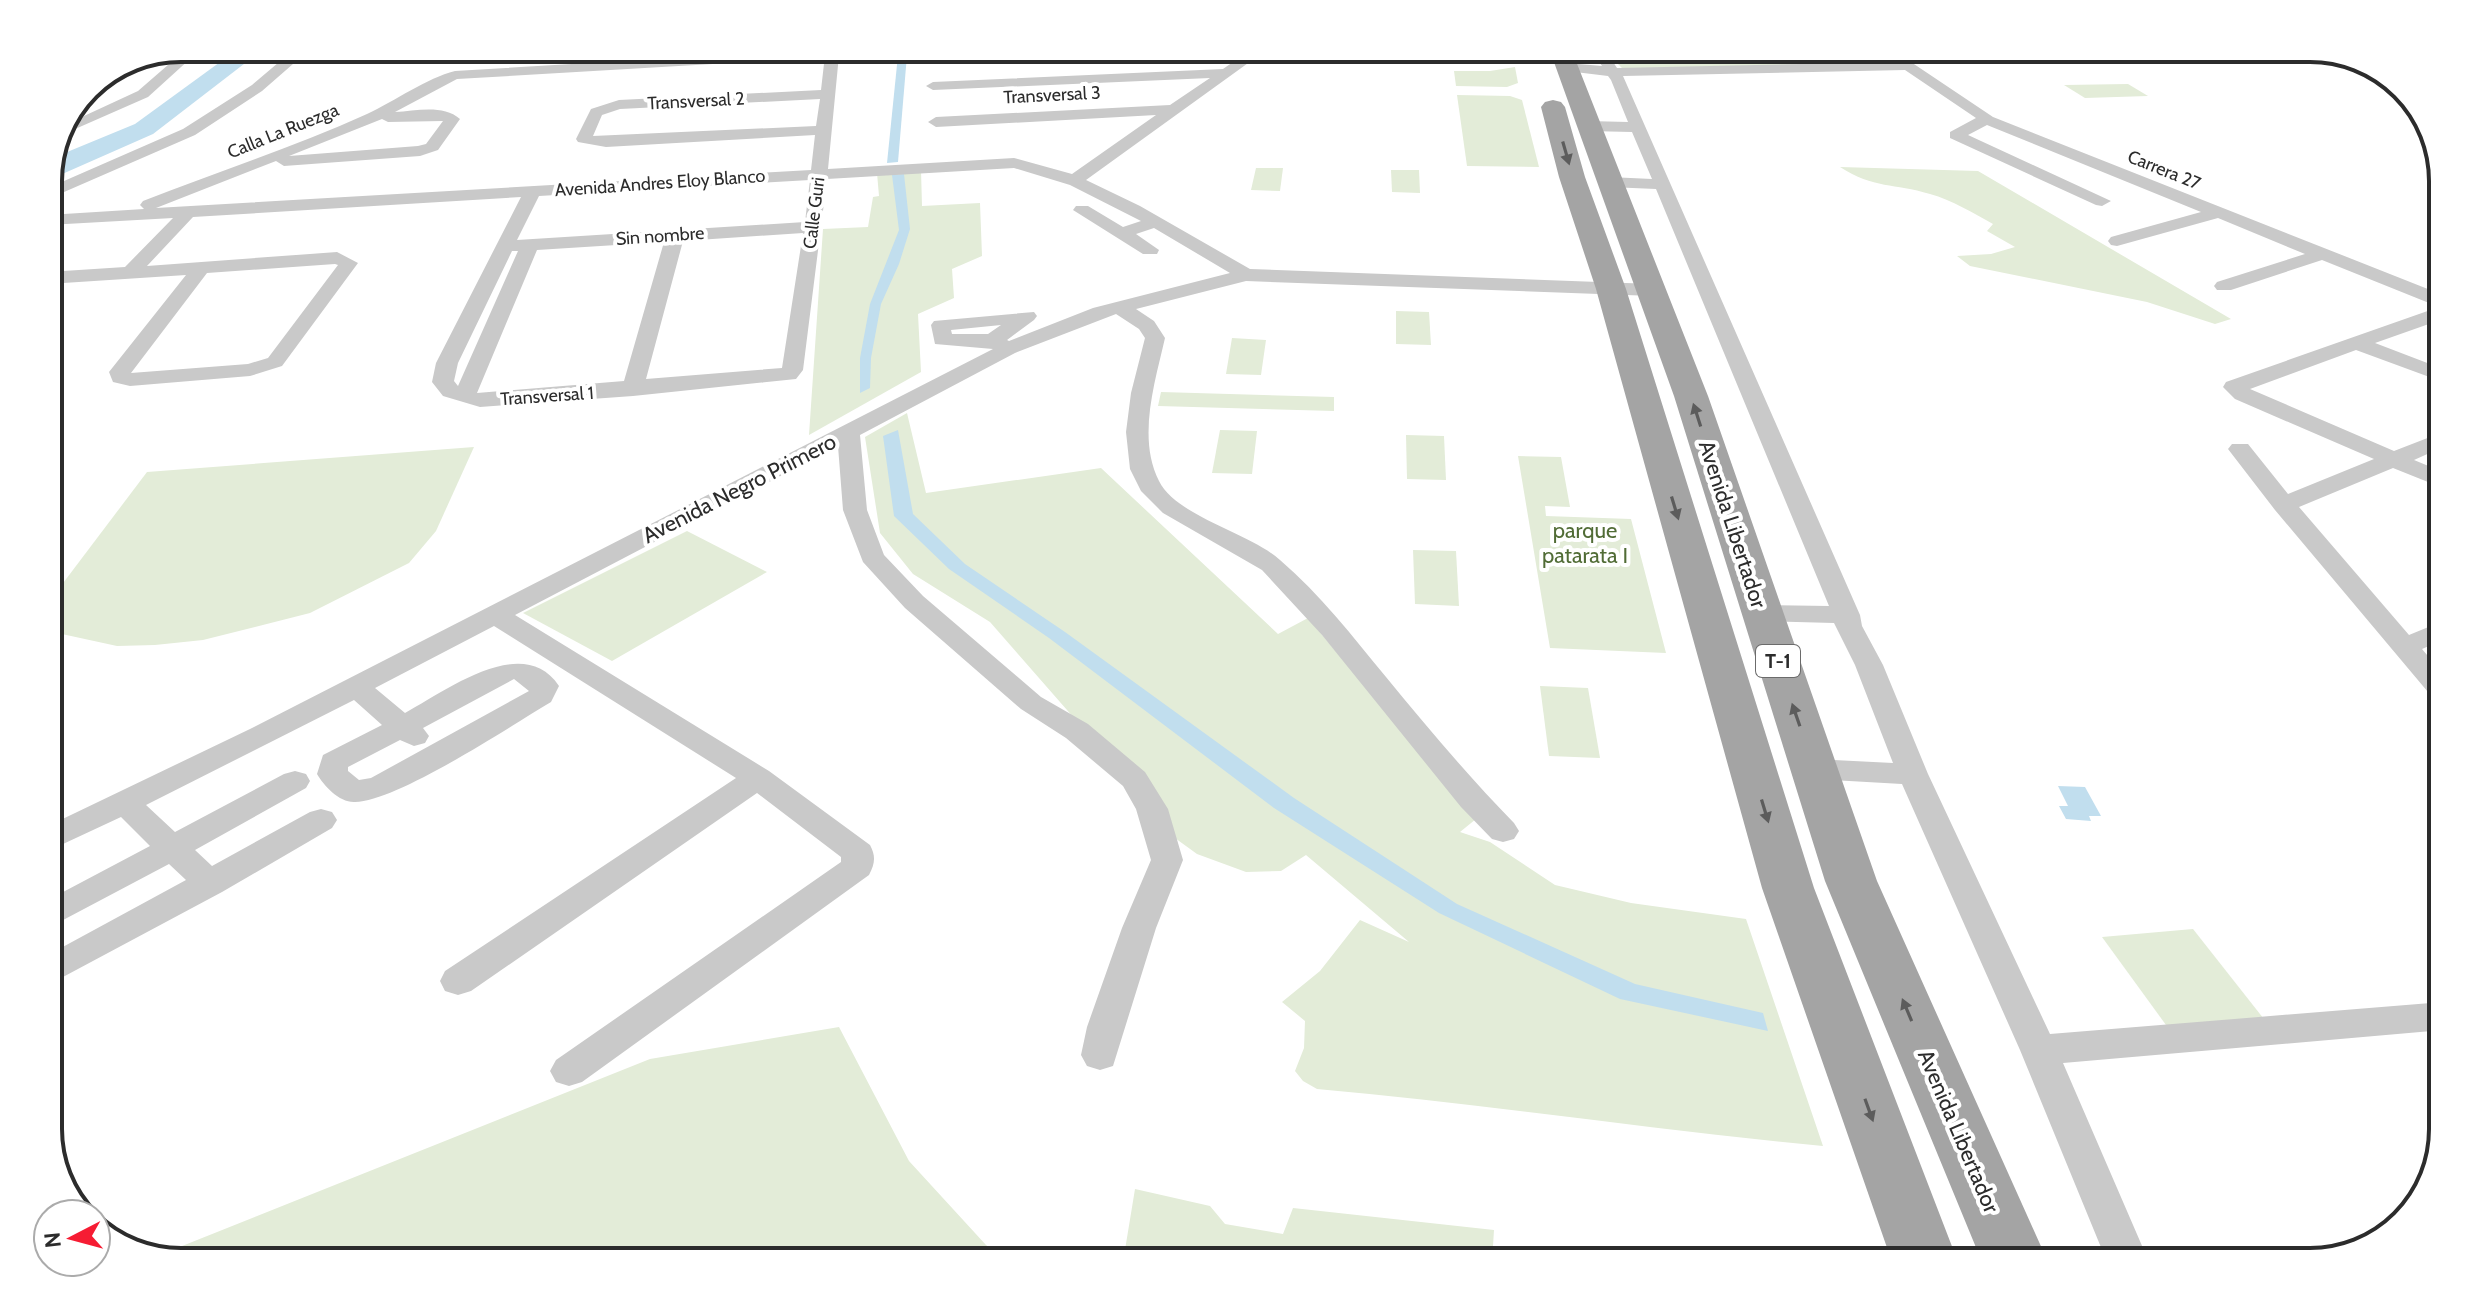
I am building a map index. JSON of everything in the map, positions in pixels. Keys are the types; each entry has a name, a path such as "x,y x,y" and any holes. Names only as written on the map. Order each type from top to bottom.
{"main road":[{"name":"Avenida Libertador","path":"1575,62 1572,177 1630,283 1762,613 1851,881 2009,1248"},
{"name":"Avenida Libertador","path":"1576,62 1588,126 1609,182 1630,283 1788,888 1920,1248"}],"street":[{"path":"76,125 143,94 179,62"},
{"path":"62,188 189,132 257,88 288,62"},
{"path":"458,66 562,62"},
{"name":"Calle Guri","path":"792,370 813,227 831,62"},
{"path":"1073,181 1241,62"},
{"path":"1578,62 1639,127 1846,615 1848,626 1869,665 1913,774 2039,1050 2122,1248"},
{"path":"1717,62 1906,66"},
{"name":"Carrera 27","path":"1900,62 1988,120 2429,297"},
{"name":"Calla La Ruezga","path":"121,215 371,118 426,91 458,66"},
{"path":"933,86 1224,73"},
{"name":"Transversal 2","path":"823,130 606,142 584,139 596,112 619,105 827,94"},
{"name":"Transversal 3","path":"936,122 1171,110"},
{"path":"258,163 420,151 432,147 452,119 441,114 371,118"},
{"path":"1988,120 1955,133 1964,140 2102,201"},
{"path":"1588,126 1639,127"},
{"path":"1964,140 1955,144 1980,156"},
{"name":"Avenida Andres Eloy Blanco","path":"62,219 1014,163 1041,167 1073,181 1246,275"},
{"path":"1609,182 1663,184"},
{"path":"465,396 451,391 443,382 447,363 532,192"},
{"path":"1082,210 1150,250"},
{"path":"131,272 189,211"},
{"path":"2117,241 2217,213"},
{"path":"1121,233 1153,223"},
{"name":"Sin nombre","path":"507,246 813,227"},
{"path":"633,389 675,235"},
{"name":"Transversal 1","path":"530,245 465,396 480,400 633,389 780,376 792,370"},
{"path":"2224,286 2320,255"},
{"path":"62,278 131,272 202,267 337,258 349,263 275,362 250,370 130,380 121,377 120,372 202,267"},
{"name":"Avenida Negro Primero","path":"62,833 356,687 848,432 995,343 1246,275 1468,281 1516,287 1630,283"},
{"path":"1119,307 1147,325 1155,338 1142,395 1137,460 1151,489 1182,512 1268,562 1349,649 1478,806 1503,831"},
{"path":"942,340 995,343 1028,317 943,324 942,340 951,361"},
{"path":"2429,317 2234,387 2243,394 2429,475"},
{"path":"992,318 995,343"},
{"path":"2356,343 2429,371"},
{"path":"848,432 855,510 872,557 914,602 1031,703 1077,731 1134,779 1152,809 1167,860 1139,928 1105,1027 1100,1055"},
{"path":"2284,505 2429,445"},
{"path":"2240,449 2429,675"},
{"path":"1762,613 1846,615"},
{"path":"495,615 758,778 858,853 857,867 569,1071"},
{"path":"2405,647 2429,636"},
{"path":"521,670 545,686 541,696 367,791 353,792 332,774 334,762 403,727 508,671 521,670"},
{"path":"356,687 436,755"},
{"path":"1814,769 1913,774"},
{"path":"458,981 758,778"},
{"path":"62,908 295,781"},
{"path":"125,803 210,884"},
{"path":"62,964 321,820"},
{"path":"2039,1050 2429,1017"}],"green space":[{"path":"1616,62 1886,63 1624,70"},
{"path":"1515,67 1518,83 1507,87 1456,86 1454,71"},
{"path":"2128,84 2148,96 2085,98 2064,85"},
{"path":"1457,95 1510,96 1522,100 1539,167 1467,166"},
{"path":"1840,167 1978,171 2231,319 2215,324 2147,302 1970,266 1957,256 1991,254 2015,247 1987,231 1993,224 1954,203 1863,179"},
{"path":"1256,168 1283,168 1280,191 1251,190"},
{"path":"921,170 922,206 980,203 982,256 952,269 954,298 918,314 921,372 809,435 823,229 868,227 873,197 879,196 877,173"},
{"path":"1391,170 1419,170 1420,193 1392,192"},
{"path":"1396,311 1429,312 1431,345 1396,344"},
{"path":"1232,338 1266,340 1261,375 1226,374"},
{"path":"1161,392 1334,397 1334,411 1158,406"},
{"path":"907,413 926,493 1101,468 1278,634 1308,618 1476,819 1460,832 1490,842 1555,885 1631,903 1746,919 1823,1146 1317,1089 1303,1081 1295,1071 1304,1048 1305,1021 1282,1002 1320,971 1360,920 1409,942 1306,855 1281,871 1246,872 1197,854 1157,825 1081,726 990,622 913,574 880,533 865,437"},
{"path":"1220,430 1257,431 1252,474 1212,473"},
{"path":"1406,435 1444,436 1446,480 1407,479"},
{"path":"474,447 436,531 409,563 310,613 203,640 155,645 117,646 62,634 62,584 147,472"},
{"name":"parque patarata I","path":"1518,456 1561,457 1570,507 1545,506 1546,516 1631,519 1666,653 1550,648"},
{"path":"687,531 767,572 612,661 523,613"},
{"path":"1413,550 1456,551 1459,606 1415,604"},
{"path":"1540,686 1588,688 1600,758 1549,756"},
{"path":"2193,929 2271,1028 2174,1036 2102,937"},
{"path":"839,1027 909,1161 990,1248 178,1248 650,1059"},
{"path":"1135,1189 1210,1206 1225,1224 1283,1234 1293,1208 1494,1230 1493,1248 1125,1248"}],"water":[{"path":"897,62 906,62 898,162 887,163"},
{"path":"904,174 910,229 881,304 871,358 870,388 860,393 860,358 870,304 899,230 892,175"},
{"path":"898,430 913,514 965,564 1065,632 1294,798 1457,904 1635,984 1763,1013 1768,1031 1620,999 1439,913 1274,808 1049,638 949,569 894,516 883,436"},
{"path":"2058,786 2085,787 2101,816 2089,816 2091,821 2066,819 2059,806 2068,806"}],"waterway":[{"path":"63,163 144,129 235,62"}]}
